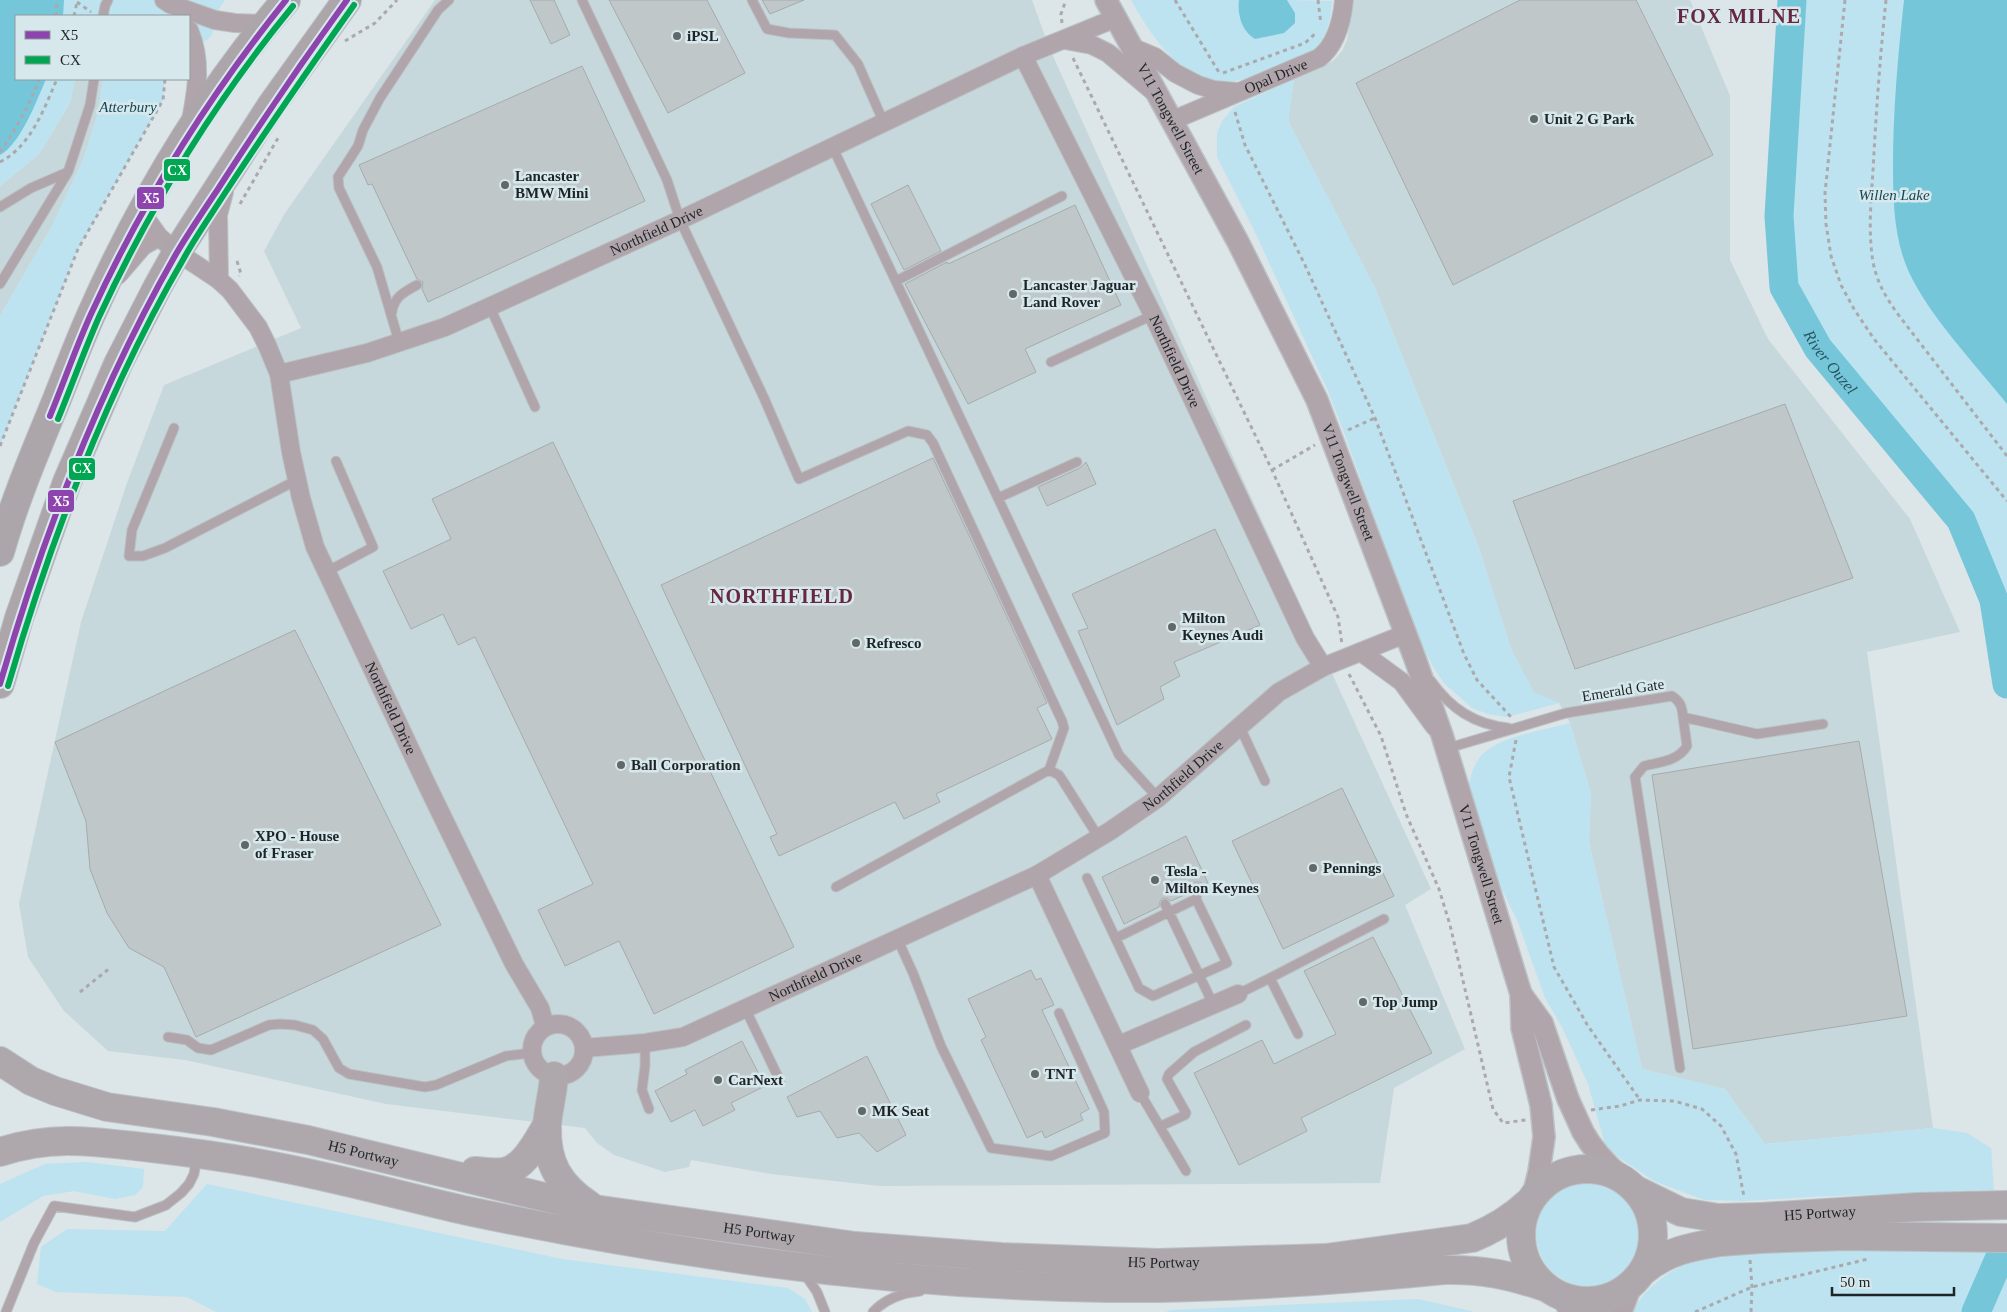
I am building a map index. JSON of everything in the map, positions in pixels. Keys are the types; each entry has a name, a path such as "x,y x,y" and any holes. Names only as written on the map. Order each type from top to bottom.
{"highway":[{"path":"0,552 16,498 91,315 142,213 188,132 217,89 286,0"},
{"path":"0,684 19,618 67,482 118,364 158,286 168,244 248,144 271,106 347,0"}],"main road":[{"name":"H5 Portway","path":"0,1061 31,1081 85,1102 107,1107 258,1129 594,1209 855,1246 1001,1257 1158,1263 1326,1258 1472,1238 1491,1231 1506,1222 1531,1199"},
{"path":"554,1076 547,1126 551,1163 557,1175 574,1195 594,1209"},
{"path":"424,1168 505,1172 521,1162 534,1147 547,1126"},
{"name":"H5 Portway","path":"0,1152 40,1142 74,1140 197,1153 282,1168 467,1210 618,1240 801,1267 962,1282 1110,1288 1293,1283 1468,1269 1512,1276 1559,1299"},
{"path":"1589,1168 1606,1171 1629,1184 1649,1210 1654,1231 1652,1252 1637,1278 1616,1295 1599,1300 1559,1299 1530,1269 1521,1248 1521,1224 1531,1199 1544,1184 1557,1175 1573,1170 1589,1168"},
{"name":"H5 Portway","path":"1629,1184 1719,1230 1754,1229 1946,1206 2007,1205"},
{"name":"H5 Portway","path":"1754,1229 1845,1236 2007,1238"},
{"name":"H5 Portway","path":"1637,1278 1657,1260 1692,1247 1719,1230"}],"street":[{"name":"Opal Drive","path":"1171,121 1308,64 1327,52 1340,25 1344,0"},
{"path":"171,7 215,20 266,24"},
{"name":"Northfield Drive","path":"279,374 367,354 445,327 680,220 1023,56 1065,40 1111,9"},
{"name":"V11 Tongwell Street","path":"1111,9 1234,233 1317,400 1414,656 1443,742 1521,994 1522,1028 1536,1112 1544,1137 1540,1164 1531,1199"},
{"path":"188,132 197,85 198,68 190,33"},
{"path":"1065,40 1092,45 1108,53 1159,96"},
{"path":"1131,47 1155,57 1176,73 1198,85 1232,94"},
{"name":"Northfield Drive","path":"1023,56 1153,315 1305,638 1324,667"},
{"path":"224,285 218,215 222,198 248,144"},
{"name":"Northfield Drive","path":"142,213 168,244 224,285 258,327 268,344 279,374 297,480 315,547 427,785 514,964 540,1008 546,1026"},
{"path":"103,290 143,246 168,244"},
{"name":"Northfield Drive","path":"584,1048 645,1043 683,1037 1037,875 1099,838 1158,798 1279,692 1324,667 1405,634"},
{"path":"1362,652 1402,682 1443,742"},
{"path":"1037,875 1140,1092"},
{"path":"1119,1045 1238,994"},
{"name":"V11 Tongwell Street","path":"1521,994 1542,1023 1568,1099 1582,1132 1602,1160 1629,1184"},
{"path":"562,1024 571,1026 582,1039 584,1048 581,1062 576,1068 562,1076 554,1076 539,1068 531,1053 534,1037 546,1026 562,1024"},
{"path":"1621,1312 1637,1278"}],"lane":[{"path":"103,15 108,0"},
{"path":"399,342 377,267 339,188 338,177 358,146 363,130 380,98 438,10 448,0"},
{"path":"582,0 667,180 680,220 764,398 799,479 908,431 927,435 933,443 1062,721 1064,728 1049,770 836,887"},
{"path":"752,0 766,29 789,33 835,35 858,64 884,123"},
{"path":"0,284 9,266 68,172 90,105 94,80"},
{"path":"833,148 1119,755 1158,798"},
{"path":"0,207 31,188 68,172"},
{"path":"896,281 1062,196"},
{"path":"391,315 393,303 400,295 417,285"},
{"path":"490,307 535,407"},
{"path":"1050,362 1153,315"},
{"path":"174,428 132,530 130,556 143,556 165,548 297,480"},
{"path":"326,572 373,547 336,461"},
{"path":"998,498 1077,462"},
{"path":"1414,656 1437,688 1451,704 1464,714 1485,724 1514,728"},
{"name":"Emerald Gate","path":"1443,742 1514,728 1566,713 1672,696 1679,700 1682,706 1687,746 1682,755 1644,766 1635,778 1680,1068"},
{"path":"1683,717 1757,734 1823,724"},
{"path":"1240,727 1265,781"},
{"path":"1049,770 1059,775 1099,838"},
{"path":"1087,878 1139,988 1154,996 1227,963 1191,898"},
{"path":"1116,938 1145,918 1191,898 1198,888"},
{"path":"1167,908 1213,1004"},
{"path":"1238,994 1384,919"},
{"path":"897,938 913,973 941,1046 991,1148 1052,1156 1105,1133 1104,1112 1059,1013"},
{"path":"1270,978 1298,1034"},
{"path":"745,1008 780,1081"},
{"path":"168,1036 187,1040 198,1048 211,1050 269,1025 295,1026 313,1030 323,1040 339,1068 350,1074 425,1087 436,1085 506,1056 531,1053"},
{"path":"1161,1126 1186,1113 1167,1079 1168,1074 1194,1052 1246,1025"},
{"path":"645,1043 642,1090 649,1109"},
{"path":"1140,1092 1186,1171"},
{"path":"6,1312 34,1243 54,1206 135,1217 166,1205 181,1193 189,1184 194,1174 197,1153"},
{"path":"801,1267 817,1292 825,1312"},
{"path":"873,1312 879,1305 905,1293 962,1282"}],"path":[{"path":"56,15 58,0"},
{"path":"342,43 375,23 398,0"},
{"path":"1066,0 1061,14 1065,40 1272,470 1340,624 1343,659 1381,736 1406,814 1439,889 1450,925 1493,1109 1503,1124 1536,1112"},
{"path":"1175,0 1232,94 1246,145 1304,263 1375,418 1464,654 1477,680 1511,716 1517,737 1509,777 1554,967 1588,1026 1640,1100"},
{"path":"1220,75 1309,40 1316,34 1322,20 1318,0"},
{"path":"1845,0 1825,193 1826,224 1831,256 1841,285 1874,339 2007,502"},
{"path":"1886,0 1877,94 1871,202 1873,261 1877,277 1882,292 1897,313 2007,456"},
{"path":"74,15 77,1 97,15"},
{"path":"0,152 15,130 39,80"},
{"path":"0,162 18,148 34,128 57,80"},
{"path":"0,446 78,249 163,100 165,80"},
{"path":"238,207 279,137"},
{"path":"224,285 241,274 236,258"},
{"path":"80,992 110,968"},
{"path":"1590,1110 1620,1106 1640,1100 1674,1100 1702,1109 1721,1126 1736,1154 1754,1229 1751,1312"},
{"path":"1694,1312 1752,1287 1876,1257"}],"shaded area":[{"path":"435,0 1032,0 1049,47 1241,475 1431,889 1405,905 1465,1049 1394,1088 1380,1183 879,1186 771,1174 691,1160 689,1167 665,1172 614,1155 597,1143 585,1128 386,1104 185,1060 108,1051 64,1011 28,957 19,904 81,622 127,483 164,385 301,328 264,251 285,213"},
{"path":"1353,0 1690,0 1730,96 1730,260 1768,339 1910,519 1960,632 1867,652 1933,1128 1765,1144 1725,1089 1642,1069 1589,842 1591,794 1570,723 1559,703 1534,693 1511,649 1478,545 1376,290 1288,121 1294,79 1333,61 1342,51 1347,40"},
{"path":"75,80 103,80 98,113 84,158 52,226 0,316 0,186 39,154 70,103"}],"green space":[{"name":"Atterbury","path":"0,0 225,0 217,12 212,35 207,40 190,46 190,15 15,15 15,80 75,80 70,103 39,154 0,186"},
{"path":"1131,0 1239,0 1239,16 1248,34 1295,13 1287,0 1332,1 1329,24 1323,38 1307,55 1252,77 1234,81 1216,81 1199,76 1185,68 1172,57 1149,30"},
{"name":"Willen Lake","path":"1792,0 2007,0 2007,687 1994,600 1961,520 1818,348 1784,287 1779,216"},
{"path":"1294,79 1288,121 1376,290 1478,545 1511,649 1534,692 1559,703 1507,717 1488,714 1472,708 1444,683 1432,665 1412,624 1328,391 1255,232 1217,157 1217,133 1222,121 1234,107"},
{"name":"Atterbury","path":"103,80 165,80 163,100 78,249 0,446 0,316 52,226 84,158 98,113"},
{"path":"1570,723 1591,794 1589,842 1642,1069 1725,1089 1765,1144 1933,1128 1967,1133 1991,1148 1994,1190 1745,1201 1704,1200 1654,1181 1608,1148 1604,1141 1588,1084 1562,1027 1545,998 1518,922 1493,871 1468,786 1472,771 1480,757 1487,750 1509,739"},
{"path":"86,1162 144,1169 143,1187 135,1195 115,1199 74,1191 43,1196 0,1222 0,1184 45,1164"},
{"path":"1588,1182 1608,1186 1625,1197 1636,1214 1640,1234 1636,1254 1625,1271 1608,1282 1588,1286 1568,1282 1551,1271 1540,1254 1536,1234 1540,1214 1551,1197 1568,1186"},
{"path":"207,1184 562,1259 788,1288 805,1299 812,1312 216,1312 187,1297 56,1292 37,1284 41,1247 67,1229 165,1231"},
{"path":"2007,1238 2007,1312 1632,1312 1649,1289 1660,1280 1720,1242"},
{"path":"1418,1299 1475,1312 1165,1312 1172,1310"}],"water":[{"path":"0,0 64,0 63,15 15,15 15,80 46,80 21,132 7,150 0,155"},
{"path":"1239,0 1287,0 1295,13 1295,23 1284,33 1255,39 1250,36 1241,22"},
{"path":"1904,0 2007,0 2007,404 1940,322 1917,287 1903,258 1894,206 1893,145 1896,83"}],"building":[{"path":"530,0 554,0 570,35 551,44"},
{"name":"iPSL","path":"609,0 707,0 745,73 668,113"},
{"path":"762,0 804,0 770,14"},
{"name":"Unit 2 G Park","path":"1520,0 1636,0 1713,155 1453,285 1356,83"},
{"name":"Lancaster BMW Mini","path":"582,66 645,201 428,302 422,289 423,282 417,279 372,184 368,185 359,165"},
{"path":"908,185 941,251 904,270 871,204"},
{"name":"Lancaster Jaguar Land Rover","path":"1075,205 1121,305 1025,349 1036,372 968,404 905,284 947,262 948,264"},
{"path":"1785,404 1853,578 1575,669 1513,501"},
{"name":"Ball Corporation","path":"553,442 794,947 654,1014 619,941 565,966 538,910 593,884 475,637 458,645 443,614 411,629 383,571 451,539 432,499"},
{"name":"Refresco","path":"933,458 1047,703 1037,708 1052,739 936,794 940,802 904,819 895,802 779,856 770,837 777,834 661,585"},
{"path":"1086,462 1096,484 1047,506 1038,487 1080,468"},
{"name":"Milton Keynes Audi","path":"1215,529 1260,625 1174,662 1180,676 1160,687 1164,699 1117,725 1078,631 1088,628 1072,594"},
{"name":"XPO - House of Fraser","path":"295,630 441,925 196,1037 164,967 129,948 107,913 90,869 86,821 55,742"},
{"path":"1859,741 1907,1016 1693,1049 1652,775"},
{"name":"Pennings","path":"1342,788 1394,896 1283,949 1232,841"},
{"name":"Tesla - Milton Keynes","path":"1186,836 1208,883 1204,885 1200,882 1195,882 1191,892 1171,901 1163,898 1160,901 1159,907 1124,924 1102,877"},
{"path":"1373,937 1432,1053 1301,1118 1307,1131 1239,1165 1194,1073 1262,1040 1274,1064 1336,1034 1304,971"},
{"name":"TNT","path":"1031,970 1036,980 1041,978 1054,1005 1042,1010 1089,1109 1080,1114 1083,1120 1045,1138 1042,1131 1027,1138 981,1040 986,1037 968,999"},
{"name":"CarNext","path":"742,1041 765,1086 731,1103 735,1110 703,1126 695,1110 671,1122 655,1091 687,1074 685,1070"},
{"path":"867,1056 906,1135 877,1152 859,1133 837,1138 820,1111 797,1117 787,1097"}],"waterway":[{"name":"River Ouzel","path":"1792,0 1779,216 1784,287 1818,348 1961,520 1994,600 2007,684"},
{"name":"River Ouzel","path":"1976,1312 2007,1241"}],"transit line":[{"name":"X5","path":"50,416 91,314 132,231 204,112 257,37 286,0"},
{"name":"X5","path":"0,684 35,573 75,464 122,357 148,305 176,254 249,141 347,0"},
{"name":"CX","path":"8,686 43,576 83,467 105,413 156,309 204,226 354,5"},
{"name":"CX","path":"58,419 99,317 119,275 163,194 186,155 237,79 293,6"}],"place":[{"name":"iPSL","path":"677,36"},
{"name":"Unit 2 G Park","path":"1534,119"},
{"name":"Lancaster BMW Mini","path":"505,185"},
{"name":"Lancaster Jaguar Land Rover","path":"1013,294"},
{"name":"Milton Keynes Audi","path":"1172,627"},
{"name":"Refresco","path":"856,643"},
{"name":"Ball Corporation","path":"621,765"},
{"name":"XPO - House of Fraser","path":"245,845"},
{"name":"Pennings","path":"1313,868"},
{"name":"Tesla - Milton Keynes","path":"1155,880"},
{"name":"Top Jump","path":"1363,1002"},
{"name":"TNT","path":"1035,1074"},
{"name":"CarNext","path":"718,1080"},
{"name":"MK Seat","path":"862,1111"}],"district":[{"name":"FOX MILNE","path":"1739,16"},
{"name":"NORTHFIELD","path":"782,596"}]}
